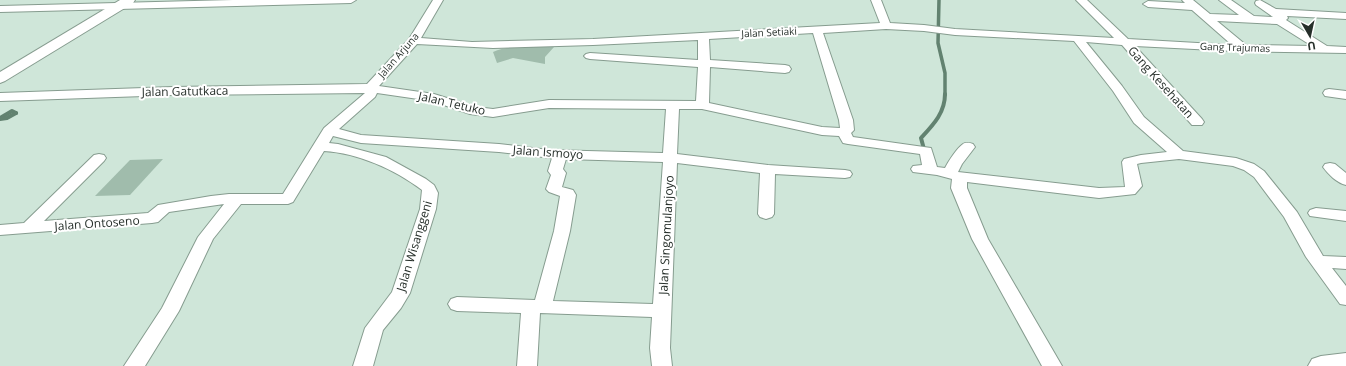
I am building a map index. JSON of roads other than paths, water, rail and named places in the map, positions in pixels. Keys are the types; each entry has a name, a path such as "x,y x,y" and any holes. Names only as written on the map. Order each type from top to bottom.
{"main road":[{"path":"0,70 116,3"},
{"path":"0,78 116,3"},
{"path":"1321,366 1346,363"}],"street":[{"path":"0,9 116,3 350,0"},
{"name":"Jalan Arjuna","path":"370,88 414,40 438,0"},
{"path":"876,0 886,26"},
{"name":"Gang Kesehatan","path":"1081,0 1125,42 1197,122"},
{"path":"1224,0 1251,19"},
{"path":"1148,4 1191,3 1242,48"},
{"path":"1260,3 1283,18 1278,18 1280,21"},
{"path":"1273,12 1346,16"},
{"path":"1208,18 1280,21 1324,49"},
{"name":"Jalan Setiaki","path":"414,40 472,45 493,45 593,42 886,26 1125,42"},
{"path":"817,30 846,120 847,130 845,137"},
{"path":"702,105 704,64 703,35"},
{"path":"1077,38 1118,89 1136,116 1179,155"},
{"name":"Gang Trajumas","path":"1125,42 1242,48 1346,50"},
{"path":"590,56 785,69"},
{"name":"Jalan Gatutkaca","path":"0,97 180,91 370,88"},
{"name":"Jalan Tetuko","path":"370,88 434,98 475,111 493,112 549,104 673,104"},
{"name":"Jalan Ontoseno","path":"0,230 152,218 164,208 229,199 288,199 329,131 371,94 370,88"},
{"path":"1329,93 1346,94"},
{"path":"673,104 702,105 845,137 925,147 945,176 1052,366"},
{"name":"Jalan Singomulanjoyo","path":"662,366 660,348 673,104"},
{"name":"Jalan Ismoyo","path":"329,131 361,139 560,154 670,158 845,174"},
{"name":"Jalan Wisanggeni","path":"319,146 338,148 381,160 421,182 428,188 430,193 428,209 401,293 395,303 374,328 363,366"},
{"path":"945,176 968,147"},
{"path":"527,366 537,307 562,231 568,195 568,193 554,189 559,173 556,171 560,154"},
{"path":"945,176 1099,194 1121,193 1130,191 1134,186 1129,162 1141,159 1179,155 1236,162 1249,167 1259,174 1291,215 1318,261 1346,299"},
{"path":"28,228 99,158"},
{"path":"1330,167 1346,181"},
{"path":"766,214 768,168"},
{"path":"134,366 170,311 206,237 236,200"},
{"path":"1316,214 1346,216"},
{"path":"1318,261 1346,263"},
{"path":"456,304 565,309 662,311"}],"waterway":[{"path":"939,0 938,43 945,73 945,94"},
{"path":"925,153 921,138 941,113 945,94"},
{"path":"0,118 12,111 16,113 7,118 0,119"}]}
